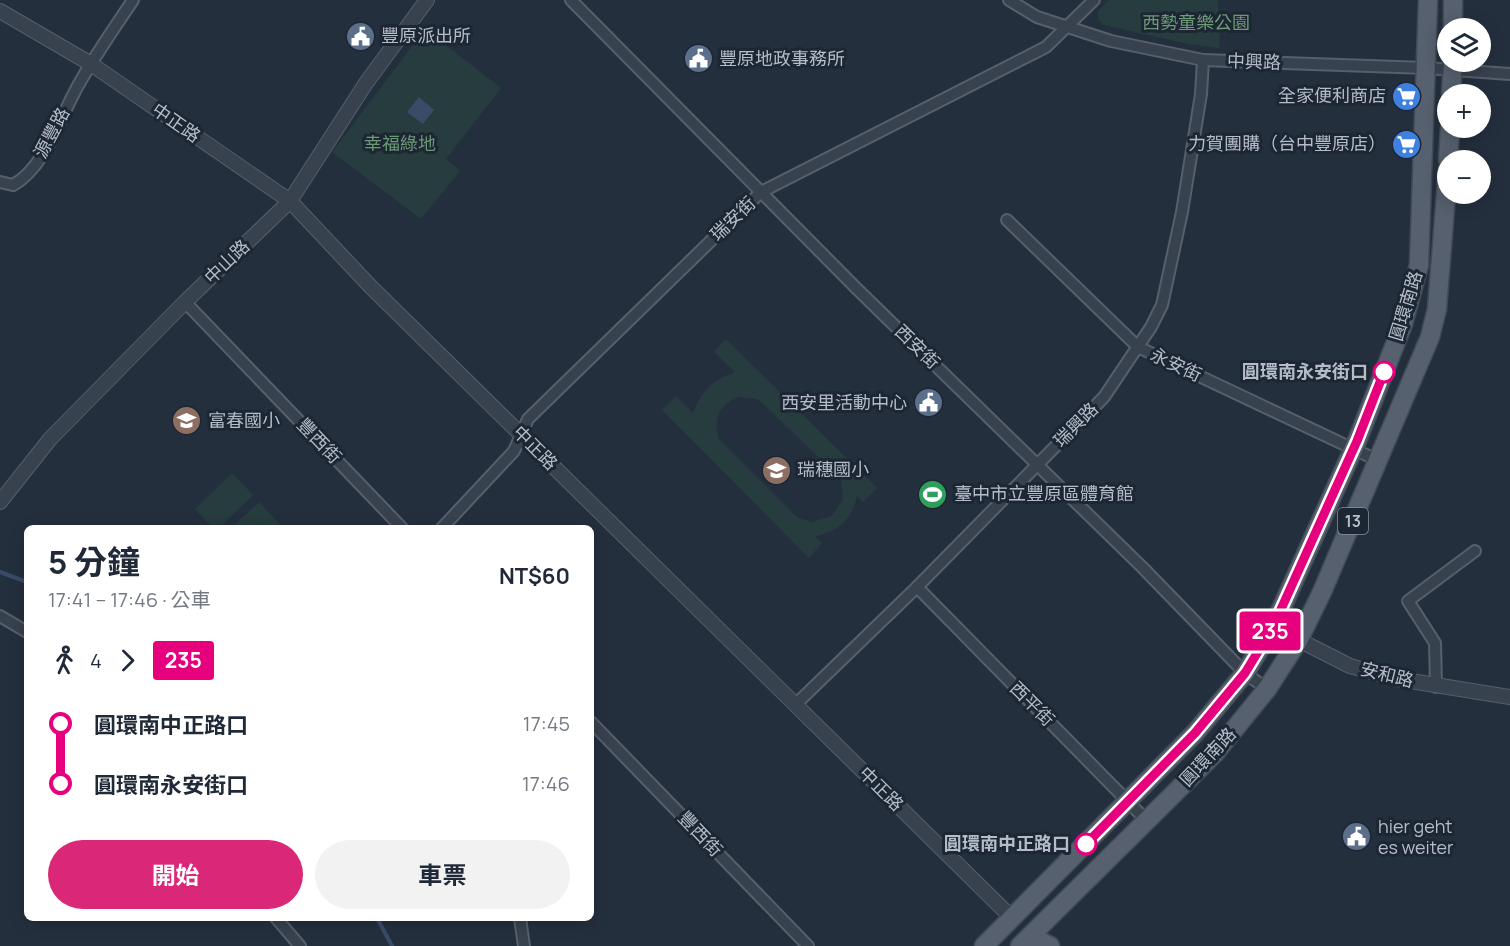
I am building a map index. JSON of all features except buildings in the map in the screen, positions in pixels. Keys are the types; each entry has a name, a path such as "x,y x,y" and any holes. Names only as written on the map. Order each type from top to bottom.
{"main road":[{"name":"圓環南路","path":"1011,918 1129,802 1195,733 1245,673 1273,627 1354,449 1403,324 1421,253 1428,0"},
{"path":"1453,0 1453,18"},
{"name":"圓環南路","path":"1029,943 1215,753 1267,689 1298,640 1379,461 1430,338 1437,309 1445,204"},
{"name":"中正路","path":"1011,918 1029,943 1050,946"},
{"name":"13","path":"984,946 1011,918"}],"street":[{"path":"91,64 133,0"},
{"name":"中山路","path":"0,502 50,439 185,302 290,201 366,82 427,0"},
{"name":"西安街","path":"571,0 856,288 1037,464 1245,673 1267,689"},
{"name":"中興路","path":"1008,0 1036,17 1111,41 1203,60 1437,67"},
{"name":"瑞安街","path":"445,525 514,451 528,419 762,192 1046,47 1095,0"},
{"name":"中正路","path":"0,11 91,64 290,201 370,286 1011,918"},
{"name":"瑞興路","path":"795,705 917,586 1104,397 1138,347 1162,305 1182,212 1201,94 1203,60"},
{"name":"源豐路","path":"0,182 13,185 24,179 33,168 49,146 62,114 91,64"},
{"name":"中興路","path":"1491,71 1510,74"},
{"name":"永安街","path":"1007,220 1138,347 1379,461"},
{"name":"豐西街","path":"185,302 399,525"},
{"path":"1436,687 1435,643 1408,601 1476,550"},
{"name":"西平街","path":"917,586 1147,821"},
{"path":"0,616 24,630"},
{"name":"安和路","path":"1273,627 1350,666 1436,687 1510,696"},
{"name":"豐西街","path":"594,725 808,946"},
{"path":"279,921 300,946"},
{"path":"520,921 524,946"}],"green space":[{"name":"西勢童樂公園","path":"1109,0 1218,0 1220,48 1188,44 1104,25 1098,19 1098,11"},
{"name":"幸福綠地","path":"425,29 501,88 446,159 460,171 421,219 332,152"},
{"path":"726,339 877,488 863,502 857,496 848,518 837,528 815,536 822,543 809,558 662,410 676,396 693,413 709,387 720,378 735,372 714,352","holes":["740,397 758,399 841,479 843,499 832,516 812,522 798,518 719,439 717,419 727,403"]},
{"path":"232,473 253,495 222,525 210,525 195,509"},
{"path":"259,502 280,524 279,525 234,525"}],"water":[{"path":"419,97 434,110 423,124 407,112"}],"waterway":[{"path":"0,572 24,581"},
{"path":"379,921 392,946"}],"bus line":[{"name":"235","path":"1086,844 1195,733 1245,673 1273,627 1357,441 1384,372"}],"place":[{"name":"豐原派出所","path":"360,36"},
{"name":"豐原地政事務所","path":"698,59"},
{"name":"全家便利商店","path":"1407,96"},
{"name":"力賀團購（台中豐原店）","path":"1407,144"},
{"name":"圓環南永安街口","path":"1384,372"},
{"name":"西安里活動中心","path":"928,403"},
{"name":"富春國小","path":"187,421"},
{"name":"瑞穗國小","path":"776,470"},
{"name":"臺中市立豐原區體育館","path":"933,494"},
{"name":"hier geht es weiter","path":"1357,837"},
{"name":"圓環南中正路口","path":"1086,844"}]}
